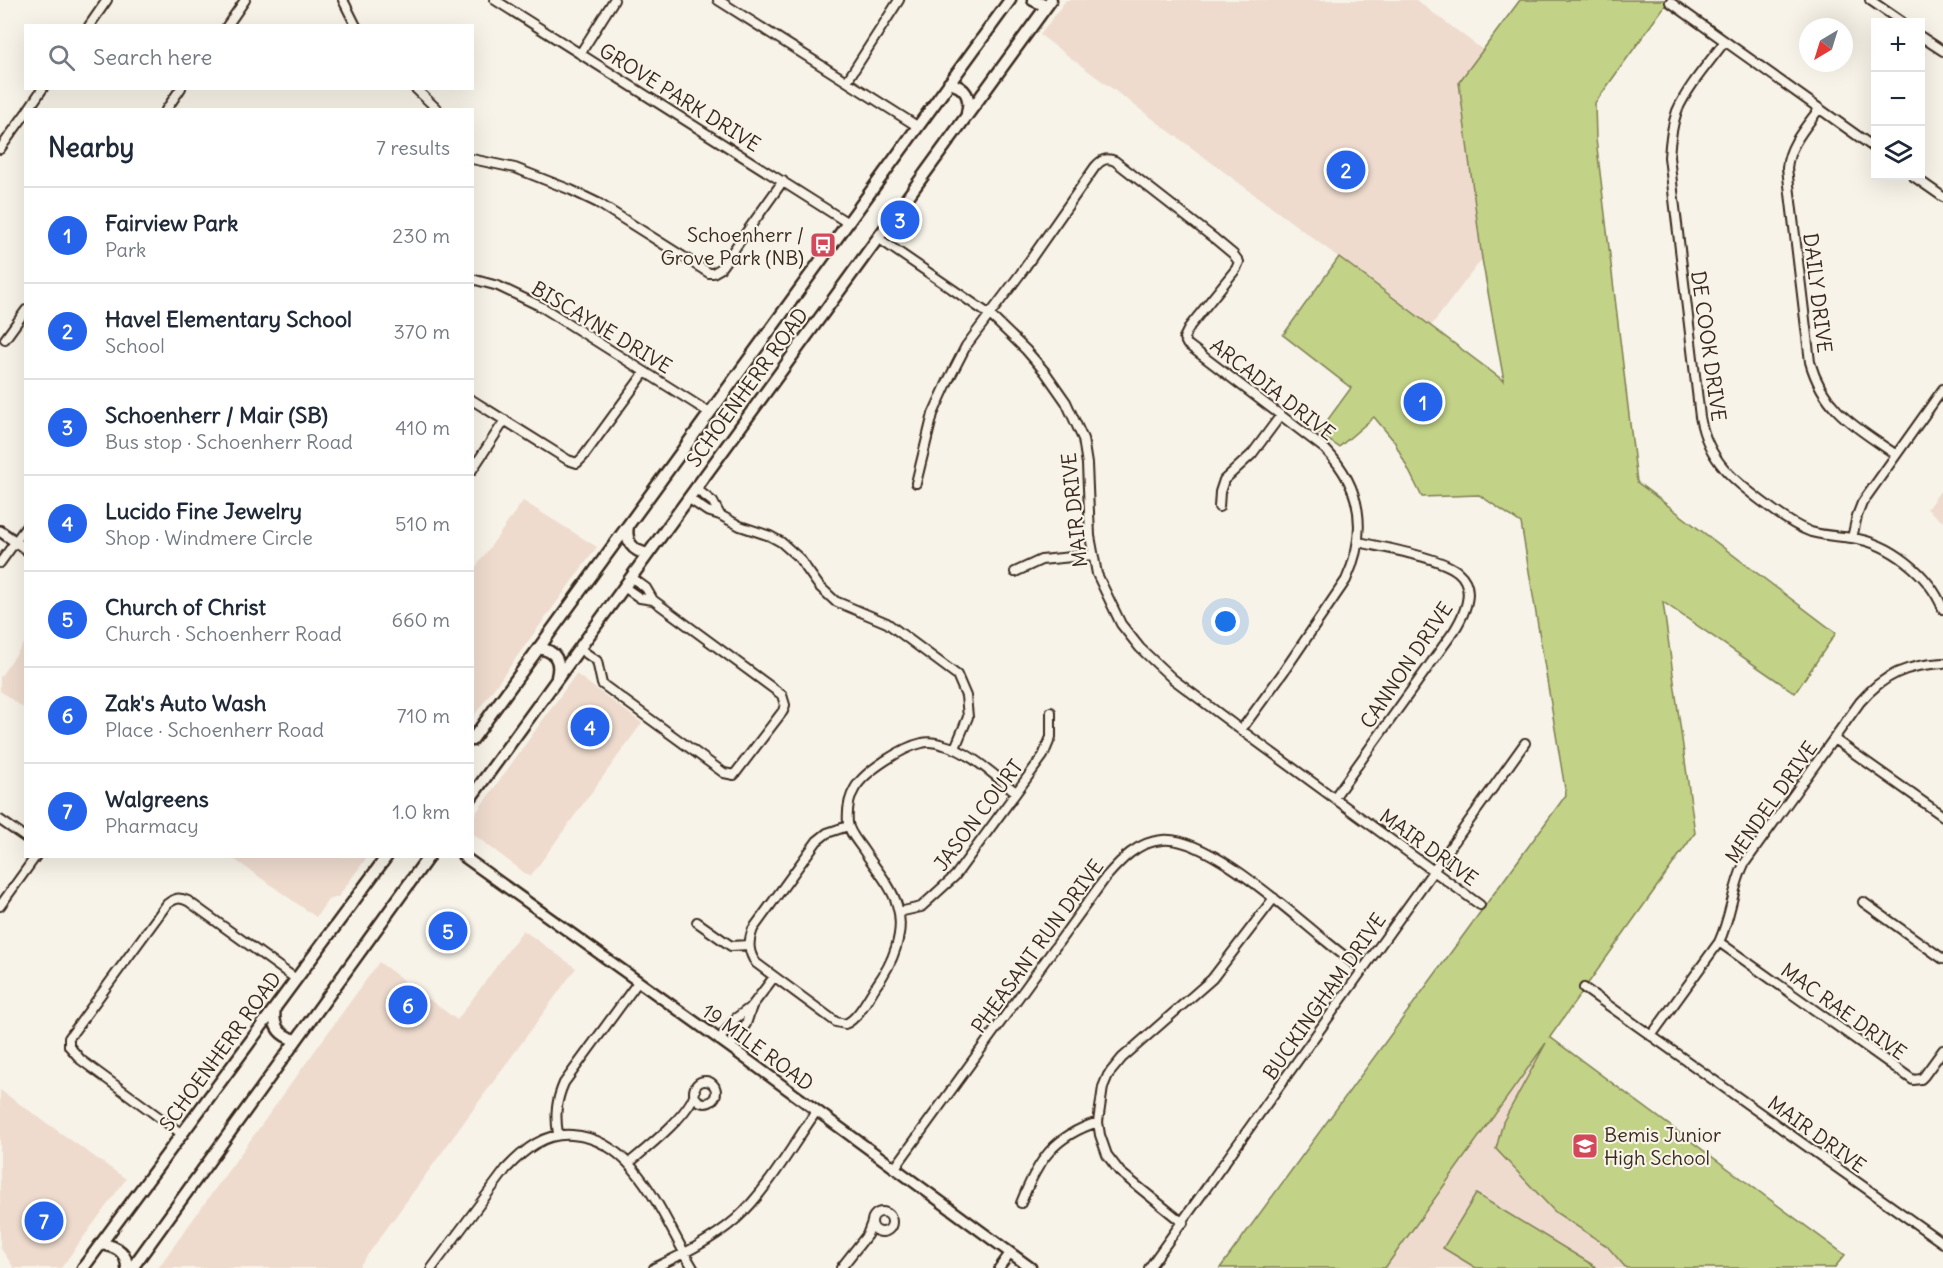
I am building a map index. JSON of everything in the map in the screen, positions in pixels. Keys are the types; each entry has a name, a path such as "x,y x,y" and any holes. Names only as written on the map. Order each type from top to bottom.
{"main road":[{"name":"SCHOENHERR ROAD","path":"474,737 1010,0"},
{"path":"1033,0 1048,3"},
{"name":"SCHOENHERR ROAD","path":"474,793 1048,3"},
{"path":"950,82 961,86 967,94 969,106 966,117"},
{"path":"628,525 627,533 631,546 638,552 648,554"},
{"path":"539,648 549,650 557,657 559,666 556,680"},
{"name":"SCHOENHERR ROAD","path":"84,1268 386,858"},
{"path":"132,1268 428,858"},
{"path":"275,1008 273,1017 278,1030 287,1038 295,1040"},
{"path":"101,1244 120,1251 127,1261 127,1268"}],"street":[{"path":"90,24 107,0"},
{"path":"228,24 245,0"},
{"path":"343,0 355,24"},
{"name":"GROVE PARK DRIVE","path":"495,0 848,223"},
{"path":"580,54 614,0"},
{"path":"848,81 899,0"},
{"path":"1870,0 1896,18"},
{"path":"721,1 917,126"},
{"path":"1670,2 1871,146"},
{"path":"1925,39 1943,51"},
{"name":"DE COOK DRIVE","path":"1725,41 1688,92 1678,110 1672,130 1669,157 1702,429 1723,469 1783,517 1812,532 1852,538 1883,548 1910,566 1931,588 1943,609"},
{"path":"29,108 42,90"},
{"path":"167,108 180,90"},
{"path":"417,90 436,108"},
{"name":"DAILY DRIVE","path":"1819,109 1795,143 1787,168 1810,362 1817,384 1831,405 1854,425 1895,454"},
{"path":"1,146 24,116"},
{"path":"474,159 514,168 598,203 709,273 720,269 783,181"},
{"name":"ARCADIA DRIVE","path":"990,315 1095,167 1103,160 1115,161 1239,261 1236,269 1190,326 1184,338 1187,344 1325,449 1344,471 1356,501 1359,542 1353,564 1339,593 1240,730"},
{"path":"1919,180 1943,197"},
{"name":"MAIR DRIVE","path":"878,238 990,315 1015,338 1045,372 1066,402 1083,439 1096,574 1112,607 1132,639 1173,679 1480,905"},
{"name":"BISCAYNE DRIVE","path":"474,280 498,286 542,307 710,412"},
{"path":"5,339 24,312"},
{"path":"916,483 933,414 966,346 990,315"},
{"path":"474,401 568,460 577,463 583,458 645,372"},
{"path":"1852,538 1862,503 1943,390"},
{"path":"1219,507 1224,480 1252,454 1281,415"},
{"path":"474,467 506,420"},
{"path":"695,488 713,502 720,515"},
{"path":"688,498 707,511 781,542 799,558 819,586 835,601 886,623 957,675 966,696 968,717 955,748"},
{"path":"0,563 24,530"},
{"path":"0,531 24,548"},
{"name":"CANNON DRIVE","path":"1334,798 1454,632 1467,607 1468,593 1465,581 1453,569 1425,558 1359,542"},
{"path":"1015,572 1041,560 1093,555"},
{"path":"580,649 597,661 602,684 724,773 734,776 783,711 785,705 782,695 653,600 646,588 631,577"},
{"path":"624,587 640,598 653,600"},
{"name":"MENDEL DRIVE","path":"1651,1036 1719,942 1744,864 1860,702 1883,680 1921,664 1943,663"},
{"name":"JASON COURT","path":"899,912 921,907 955,876 1047,748 1051,737 1051,712"},
{"path":"1834,739 1943,816"},
{"path":"848,826 827,833 818,841 753,928 749,945 751,956 756,963 836,1022 845,1024 849,1022 885,974 892,960 899,934 899,912 889,888 848,826 850,800 854,790 865,776 898,754 925,742 955,748 1016,792"},
{"name":"BUCKINGHAM DRIVE","path":"1149,1268 1526,743"},
{"path":"0,820 24,837"},
{"name":"PHEASANT RUN DRIVE","path":"894,1169 1106,877 1131,852 1150,843 1161,840 1184,842 1210,854 1274,898 1364,970"},
{"path":"0,906 35,858"},
{"name":"19 MILE ROAD","path":"466,858 730,1047 1031,1268"},
{"path":"182,1134 81,1060 69,1046 69,1038 167,904 174,899 181,898 188,901 296,979"},
{"path":"1183,1223 1120,1172 1107,1155 1098,1122 1103,1087 1115,1066 1212,979 1274,898"},
{"path":"1863,902 1943,959"},
{"path":"697,922 726,944 749,945"},
{"name":"MAC RAE DRIVE","path":"1719,942 1913,1080 1924,1076 1943,1050"},
{"path":"719,1040 736,1018 752,1006 774,977"},
{"path":"558,1134 555,1112 558,1096 564,1083 638,982"},
{"name":"MAIR DRIVE","path":"1584,988 1943,1243"},
{"path":"730,1047 746,1024 752,1006"},
{"path":"629,1163 662,1135 690,1104 700,1083 707,1082 713,1086 716,1092 714,1098 709,1102 690,1104"},
{"path":"695,1092 697,1099 702,1102"},
{"path":"654,1268 725,1228 754,1201 816,1112"},
{"path":"1021,1203 1036,1171 1059,1141 1070,1132 1098,1122"},
{"path":"432,1268 519,1154 533,1144 558,1134 598,1140 615,1150 629,1163 656,1201 693,1268"},
{"path":"841,1268 867,1235 874,1216 880,1212 890,1215 893,1221 891,1228 886,1232 867,1235"},
{"path":"872,1222 872,1226 880,1233"},
{"path":"999,1268 1010,1253"}],"shaded area":[{"path":"1066,0 1416,0 1483,50 1459,82 1482,259 1431,326 1040,35"},
{"path":"1943,487 1943,522 1927,509"},
{"path":"523,501 597,547 474,716 474,570"},
{"path":"24,643 24,708 0,691 0,677"},
{"path":"576,674 642,723 530,877 474,835 474,816"},
{"path":"232,858 366,858 338,897 328,900 316,917"},
{"path":"523,930 576,968 358,1268 158,1268 379,962 457,1020"},
{"name":"Bemis Junior High School","path":"1550,1037 1845,1255 1835,1268 1385,1268"},
{"path":"0,1090 126,1179 61,1268 14,1268 0,1247"}],"green space":[{"path":"1520,0 1669,0 1595,103 1596,139 1637,482 1836,633 1795,693 1663,602 1695,833 1550,1037 1845,1255 1834,1268 1626,1268 1607,1246 1555,1212 1496,1149 1503,1122 1546,1043 1385,1268 1220,1268 1566,795 1521,523 1479,495 1422,497 1394,441 1374,417 1339,447 1318,433 1351,388 1283,335 1339,257 1504,381 1482,259 1459,82"},
{"path":"1476,1194 1596,1267 1476,1268 1443,1248"}],"place":[{"name":"Havel Elementary School","path":"1346,170"},
{"name":"Schoenherr / Mair (SB)","path":"900,220"},
{"name":"Schoenherr / Grove Park (NB)","path":"823,245"},
{"name":"Fairview Park","path":"1423,402"},
{"name":"Lucido Fine Jewelry","path":"590,727"},
{"name":"Church of Christ","path":"448,931"},
{"name":"Zak's Auto Wash","path":"408,1005"},
{"name":"Bemis Junior High School","path":"1585,1146"},
{"name":"Walgreens","path":"44,1221"}]}
